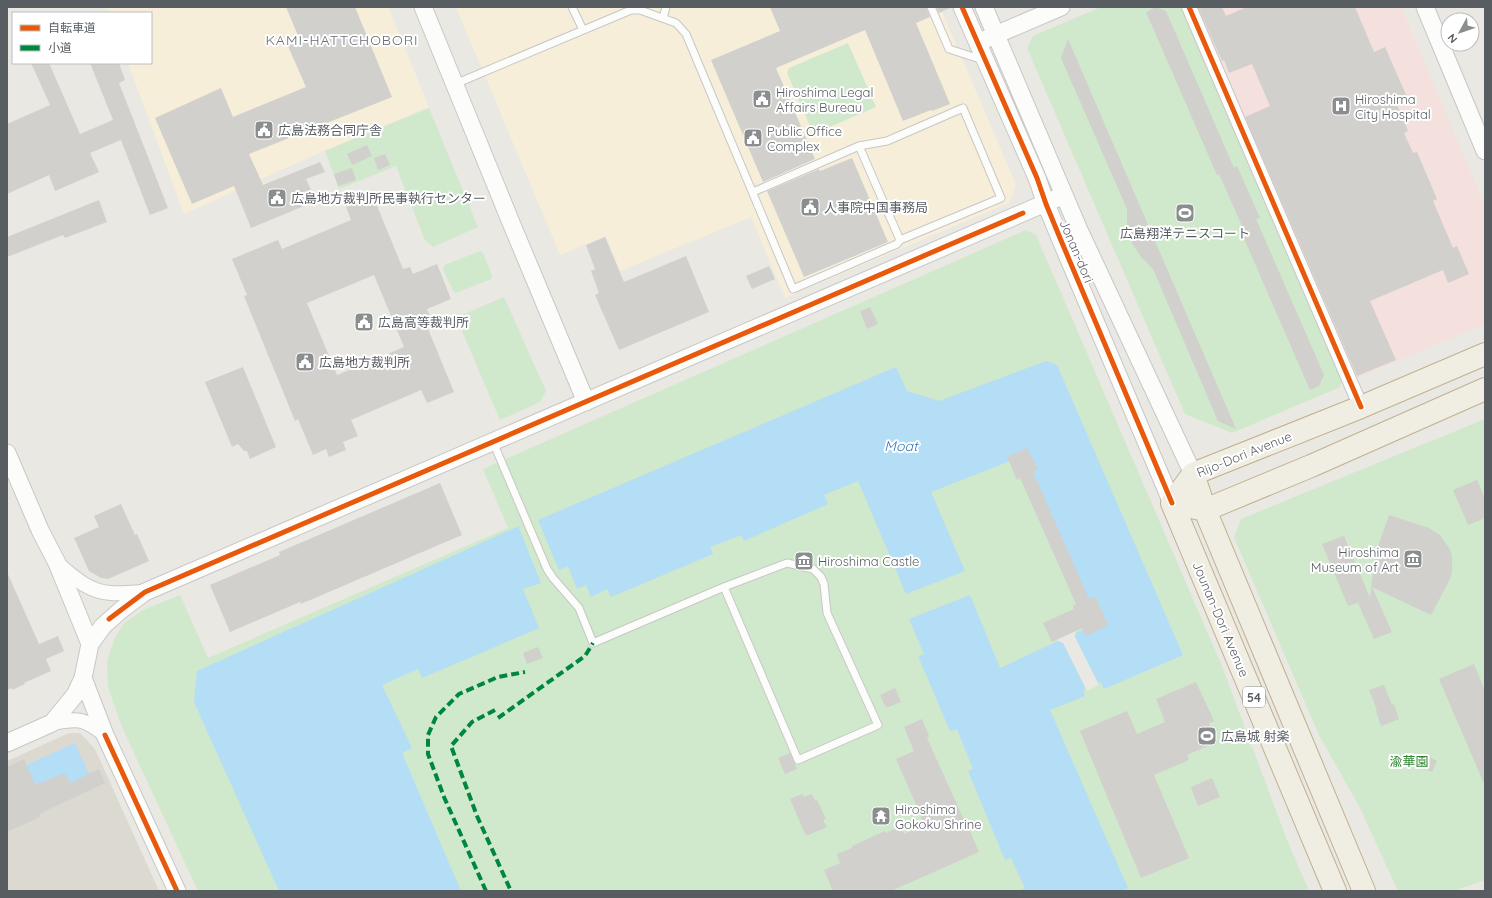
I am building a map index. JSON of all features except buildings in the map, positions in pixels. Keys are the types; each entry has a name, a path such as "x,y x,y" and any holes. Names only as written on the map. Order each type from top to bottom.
{"highway":[{"name":"Rijo-Dori Avenue","path":"1172,503 1193,474 1485,354"},
{"path":"1172,503 1205,510 1311,466 1485,389"},
{"name":"Jounan-Dori Avenue","path":"1193,474 1205,510 1364,891"},
{"name":"Jounan-Dori Avenue","path":"1172,503 1335,891"}],"street":[{"path":"423,7 512,226 586,402"},
{"name":"Jonan-dori","path":"962,7 1037,178 1046,204 1172,503"},
{"name":"Jonan-dori","path":"984,7 1079,230 1193,474"},
{"path":"977,42 1061,7"},
{"path":"1189,7 1361,406"},
{"path":"1425,7 1485,151"},
{"path":"52,723 75,695 83,678 90,644 109,619 145,592 1064,195"},
{"path":"7,453 40,530 57,563 90,644"},
{"path":"57,563 74,578 97,590 110,593 145,592"},
{"path":"83,678 105,735 177,891"},
{"path":"7,743 52,723 76,719 91,724 105,735"}],"lane":[{"path":"572,7 583,30"},
{"path":"663,18 666,7"},
{"path":"931,7 949,50 985,61"},
{"path":"454,84 623,13 640,8 676,23 686,34 793,289 898,244 900,240 1001,198 963,108 887,140 859,146 753,192"},
{"path":"859,146 900,240"},
{"path":"493,442 547,569 579,608 593,643 724,587 787,563 813,568 821,577 824,584 828,613 878,725 798,760 724,587"}],"shaded area":[{"name":"広島法務合同庁舎","path":"106,7 388,7 429,107 321,152 184,214 128,64 152,64 152,12 108,12"},
{"name":"Public Office Complex","path":"456,7 940,7 1016,185 1009,203 785,298 751,217 620,271 606,236 560,255"},
{"name":"Hiroshima City Hospital","path":"1197,7 1401,7 1485,206 1485,324 1357,378"},
{"path":"69,733 80,733 95,749 159,891 7,891 7,761"}],"green space":[{"name":"広島翔洋テニスコート","path":"1101,7 1183,7 1343,378 1340,387 1232,433 1185,414 1027,48 1033,36"},
{"path":"848,43 876,107 818,132 810,126 787,73 789,68"},
{"path":"429,108 478,227 433,247 425,240 396,166 339,189 325,151"},
{"name":"Hiroshima Castle","path":"1026,230 1036,235 1221,664 1287,840 1309,891 198,891 122,727 108,687 107,661 114,640 124,623 143,610 180,595 208,658 508,528 483,469"},
{"path":"480,251 483,253 492,275 491,279 456,293 453,291 443,269 445,265"},
{"path":"504,297 546,391 540,402 500,420 459,324 462,315"},
{"name":"渝華園","path":"1485,419 1485,880 1454,891 1398,891 1360,808 1319,735 1234,537 1241,519"}],"water":[{"name":"Moat","path":"1046,361 1057,365 1183,655 1104,689 1101,682 1083,690 1085,696 1050,710 1128,888 1121,891 1018,891 1025,888 1011,858 1005,860 968,771 973,769 957,729 950,731 918,656 924,654 909,619 970,595 1000,668 1084,629 1088,600 1032,471 1010,461 931,492 965,571 906,594 858,481 824,495 828,504 744,541 741,535 710,547 713,554 611,597 607,589 591,597 586,585 577,589 568,566 559,570 538,520 896,367 907,391 939,401"},
{"path":"519,526 541,583 523,589 539,628 422,678 418,669 382,685 412,748 402,753 461,891 279,891 194,702 197,671"},
{"path":"75,743 89,774 70,783 35,785 26,765"}],"pier":[{"path":"1076,631 1075,637 1099,685 1087,691 1063,643 1056,640"}],"marked path":[{"path":"498,718 585,656 593,643"},
{"path":"486,891 444,797 428,754 428,735 436,717 459,694 498,677 525,672"},
{"path":"495,710 472,722 451,746 477,816 510,889"}],"cycle path":[{"path":"962,7 1037,178 1060,238 1172,503"},
{"path":"1189,7 1361,407"},
{"path":"109,619 145,592 1023,213"},
{"path":"105,735 177,891"}],"place":[{"name":"Hiroshima Legal Affairs Bureau","path":"762,99"},
{"name":"Hiroshima City Hospital","path":"1341,106"},
{"name":"広島法務合同庁舎","path":"264,130"},
{"name":"Public Office Complex","path":"753,138"},
{"name":"広島地方裁判所民事執行センター","path":"277,198"},
{"name":"人事院中国事務局","path":"810,207"},
{"name":"広島翔洋テニスコート","path":"1185,213"},
{"name":"広島高等裁判所","path":"364,322"},
{"name":"広島地方裁判所","path":"305,362"},
{"name":"Hiroshima Museum of Art","path":"1413,559"},
{"name":"Hiroshima Castle","path":"804,561"},
{"name":"広島城 射楽","path":"1207,736"},
{"name":"Hiroshima Gokoku Shrine","path":"881,816"}],"district":[{"name":"KAMI-HATTCHOBORI","path":"342,40"}]}
